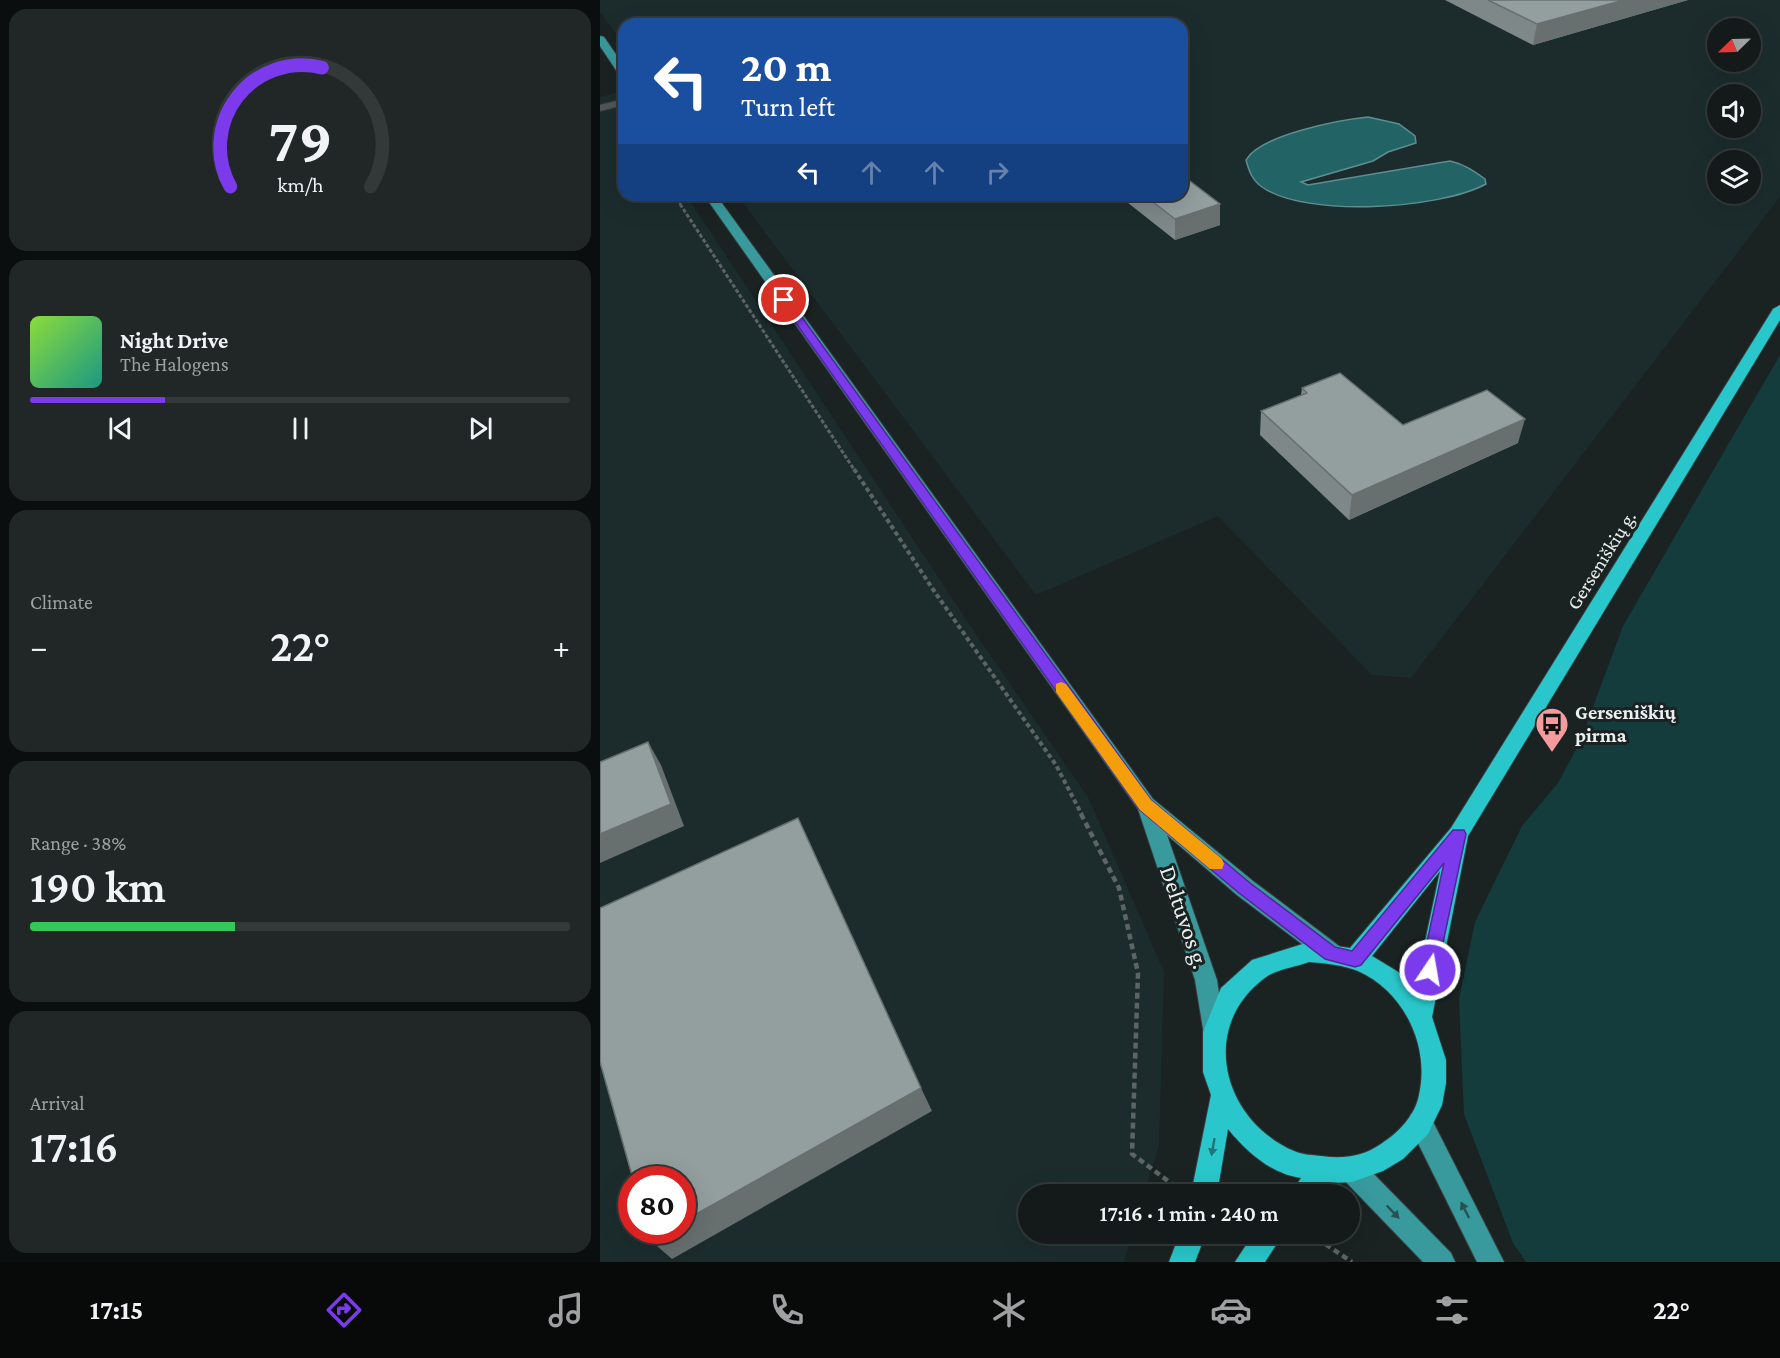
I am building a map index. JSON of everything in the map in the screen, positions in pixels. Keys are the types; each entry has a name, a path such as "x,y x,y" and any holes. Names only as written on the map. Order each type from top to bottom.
{"highway":[{"name":"Gerseniškių g.","path":"1458,834 1780,309"},
{"path":"1355,959 1458,834"},
{"path":"1421,1016 1458,834"},
{"path":"1331,953 1355,959 1392,981 1421,1016 1431,1042 1435,1070 1431,1098 1420,1123 1403,1145 1379,1161 1352,1170 1324,1172 1292,1165 1263,1149 1238,1127 1221,1099 1214,1077 1213,1032 1226,1001 1247,976 1265,964 1286,956 1331,953"},
{"path":"1206,1184 1221,1099"},
{"path":"1313,1184 1324,1172"},
{"path":"1182,1262 1188,1244"},
{"path":"1248,1262 1262,1244"}],"main road":[{"path":"600,39 618,65"},
{"name":"Deltuvos g.","path":"714,201 1146,805 1245,888 1331,953"},
{"name":"Deltuvos g.","path":"1146,805 1206,980 1213,1032"},
{"path":"1420,1123 1491,1262"},
{"path":"1352,1170 1442,1262"}],"street":[{"path":"600,108 618,104"}],"path":[{"path":"678,201 932,588 1056,765 1119,888 1138,974 1132,1154 1173,1184"},
{"path":"1326,1244 1352,1262"}],"shaded area":[{"path":"600,0 1780,0 1780,197 1411,678 1372,675 1218,516 1036,595 741,201 1188,201 1188,18 618,18 618,36 600,12"},
{"path":"618,92 618,201 690,201 969,624 1089,799 1164,972 1159,1145 1147,1184 1018,1184 1018,1244 1130,1244 1124,1262 600,1262 600,97"},
{"path":"1368,117 1399,124 1415,136 1416,143 1388,152 1373,161 1301,182 1308,185 1450,161 1473,171 1485,179 1486,184 1465,193 1407,204 1340,206 1282,197 1262,187 1251,175 1246,160 1254,151 1267,143 1320,125"},
{"path":"1780,355 1780,1262 1526,1262 1513,1243 1464,1114 1459,999 1475,922 1522,826 1558,783 1580,742 1623,626"}],"building":[{"path":"1488,0 1624,0 1537,24"},
{"path":"1188,180 1220,204 1175,219 1152,201 1188,201"},
{"path":"1340,373 1403,425 1487,390 1525,419 1352,495 1261,411 1307,393 1302,388"},
{"path":"648,742 671,804 600,834 600,762"},
{"path":"798,818 921,1088 696,1214 696,1166 629,1166 600,1062 600,908"}],"slow traffic":[{"path":"1061,688 1146,805 1216,864"}],"place":[{"name":"Gerseniškių pirma","path":"1552,753"}],"route":[{"path":"784,300 1146,805 1245,888 1331,953 1355,959 1458,834 1430,970"}]}
